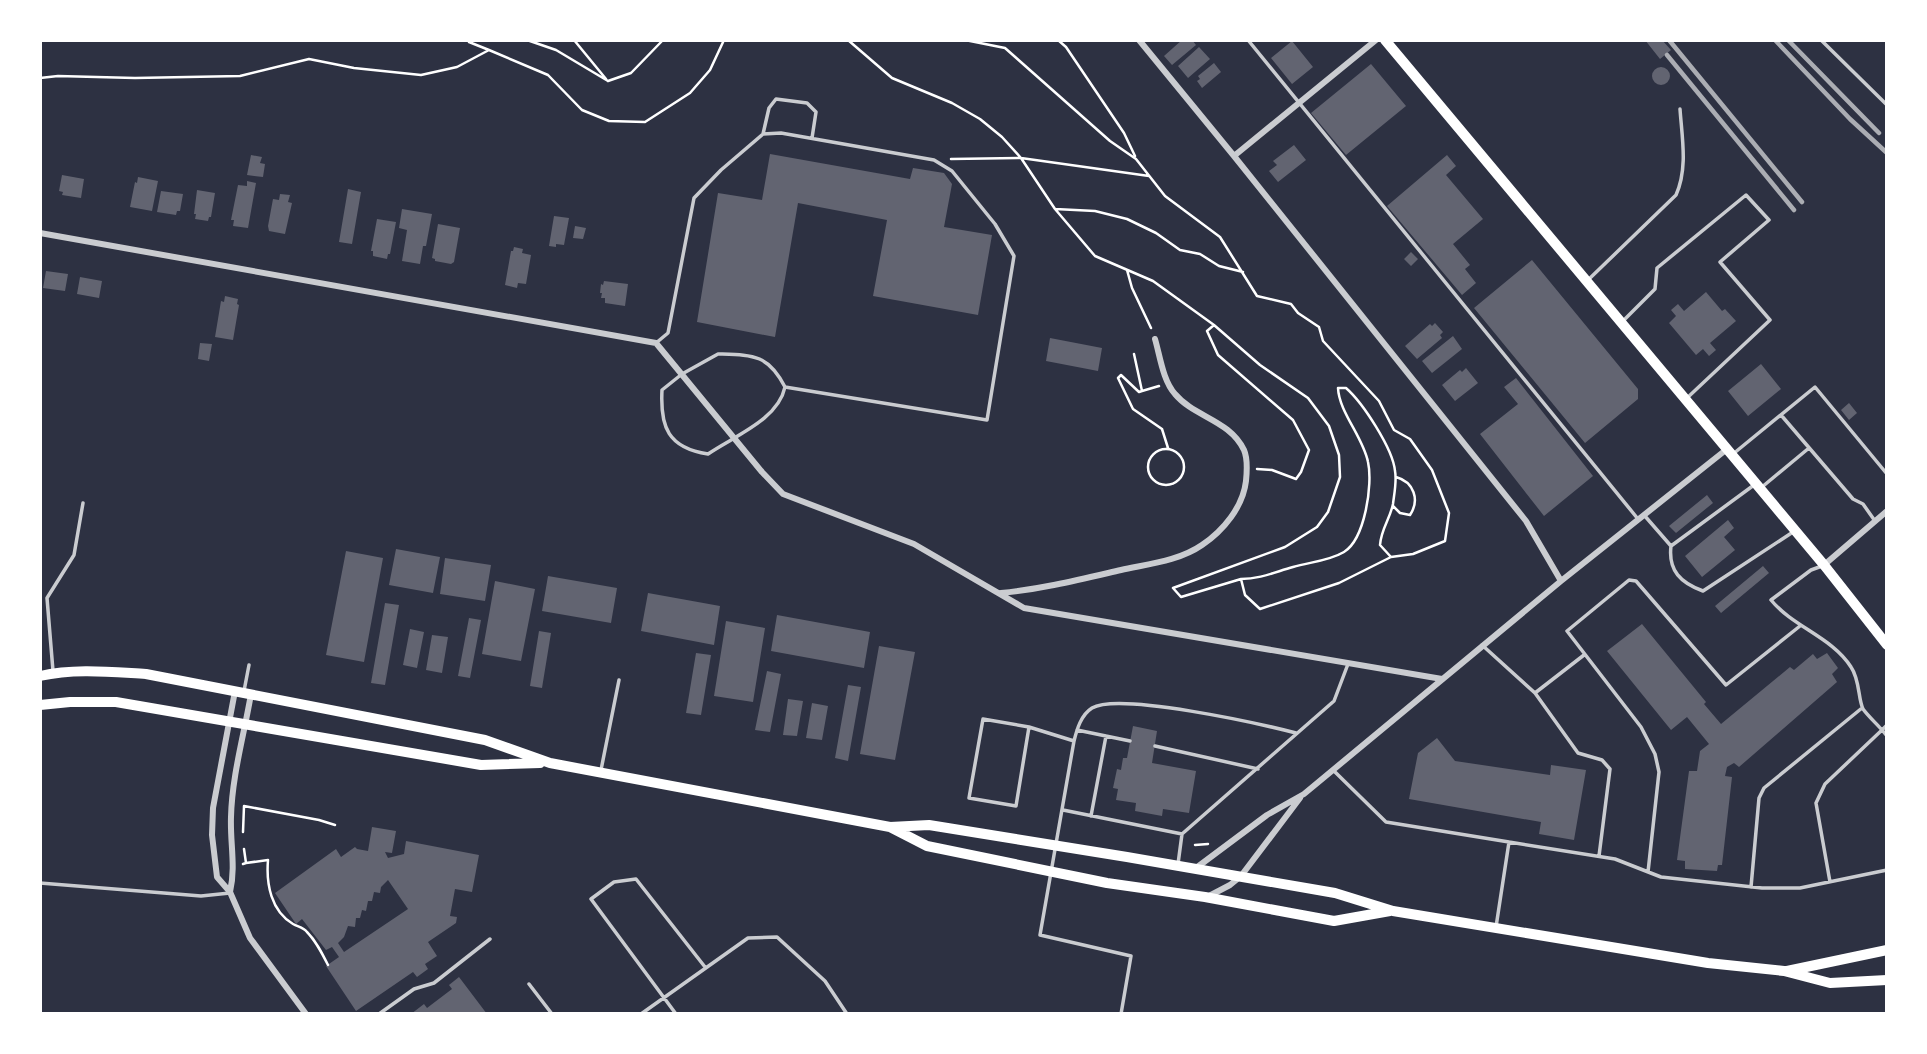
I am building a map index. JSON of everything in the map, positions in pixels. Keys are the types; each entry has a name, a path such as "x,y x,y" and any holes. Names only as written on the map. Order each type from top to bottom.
{"main road":[{"path":"1385,40 1795,530 1887,645"},
{"path":"40,676 98,671 146,674 485,740 550,763 890,827 929,825 1241,876 1335,893 1393,911 1708,963 1784,971 1830,983 1887,979"},
{"path":"40,705 116,702 481,765 550,763"},
{"path":"890,827 927,846 1052,874 1205,897 1334,921 1393,911"},
{"path":"1784,971 1887,950"}],"street":[{"path":"1139,40 1526,521 1561,581"},
{"path":"1234,156 1376,40"},
{"path":"40,233 656,343 783,494 914,544 1024,608 1442,679"},
{"path":"999,593 1029,591 1178,557 1202,545 1230,520 1245,492 1248,468 1245,451 1220,423 1176,396 1168,383 1155,339"},
{"path":"1195,869 1267,816 1304,794 1561,581 1729,452"},
{"path":"1824,565 1887,511"},
{"path":"243,693 230,723 218,779 212,835 217,877 230,892 250,938 306,1014"},
{"path":"230,892 235,874 231,815 245,726 243,693"},
{"path":"1205,897 1230,885 1241,876 1304,794"}],"lane":[{"path":"1248,40 1641,517 1671,546"},
{"path":"1821,40 1887,105"},
{"path":"656,343 668,333 694,198 721,170 763,134 769,108 776,99 807,103 816,112 812,138"},
{"path":"1586,281 1676,195 1684,165 1680,109"},
{"path":"763,134 780,133 934,160 951,171 960,181 995,224 1014,256 987,420 785,387"},
{"path":"1621,323 1655,289 1657,268 1746,195 1769,220 1720,261 1770,320 1685,399"},
{"path":"718,354 759,358 775,368 785,387 782,400 771,412 708,454 691,451 672,438 661,415 662,390 682,374 718,354"},
{"path":"1729,452 1815,387 1887,474"},
{"path":"1781,415 1853,499 1863,504 1875,521"},
{"path":"1671,546 1809,448"},
{"path":"54,673 47,598 74,555 83,503"},
{"path":"1671,546 1670,558 1675,572 1688,586 1703,591 1795,530"},
{"path":"1824,565 1811,570 1771,600 1779,611 1822,640 1851,667 1861,692 1862,708 1887,736"},
{"path":"1648,872 1659,772 1655,754 1640,727 1567,631 1629,580 1636,581 1726,685 1800,626"},
{"path":"1482,645 1535,693 1578,754 1602,760 1610,769 1599,856"},
{"path":"1535,693 1584,655"},
{"path":"1178,866 1182,834 1335,701 1348,663"},
{"path":"243,693 249,665"},
{"path":"600,772 619,680"},
{"path":"1121,1014 1131,956 1040,935 1074,741 1082,719 1092,708 1131,703 1248,721 1296,733"},
{"path":"1751,887 1759,798 1764,788 1862,708"},
{"path":"1029,727 1016,806 969,798 983,719 1029,727 1074,741"},
{"path":"1830,882 1816,803 1825,784 1887,725"},
{"path":"1077,729 1130,741"},
{"path":"1091,816 1106,736"},
{"path":"1155,746 1258,769"},
{"path":"1333,769 1386,822 1615,859 1661,877 1751,887 1800,888 1887,870"},
{"path":"1063,810 1182,834"},
{"path":"1496,928 1509,842"},
{"path":"676,1014 591,899 614,882 636,879 705,967"},
{"path":"40,883 201,896 230,892"},
{"path":"641,1014 747,938 777,937 825,981 847,1014"},
{"path":"379,1014 414,989 434,983 490,939"},
{"path":"529,984 552,1014"}],"path":[{"path":"471,40 469,41 548,75 582,110 609,121 645,122 690,93 710,70 724,40"},
{"path":"527,40 556,50 608,81 631,73 663,40"},
{"path":"574,40 608,81"},
{"path":"848,40 892,78 952,103 980,119 1002,137 1021,158 1055,209 1095,256 1153,281 1214,325 1259,365 1308,398 1329,426 1339,456 1339,477 1328,512 1317,527 1285,547 1173,588 1181,597 1241,579 1257,579 1280,570 1333,558 1348,550 1358,538 1370,482 1368,461 1348,414 1338,399 1338,388 1346,388 1356,397 1382,437 1396,471 1393,506 1381,532 1380,545 1391,557"},
{"path":"965,40 1005,48 1110,141 1136,159"},
{"path":"1058,40 1066,47 1112,113 1136,159 1165,196 1220,237 1258,296 1291,304 1298,313 1319,327 1323,341 1379,401 1395,430 1410,439 1432,470 1449,513 1445,541 1413,554 1391,557 1339,583 1261,609 1245,596 1241,579"},
{"path":"40,78 240,76 309,59 354,68 421,75 457,67 489,50"},
{"path":"934,160 1021,158 1149,176"},
{"path":"1055,209 1095,211 1127,219 1156,233 1180,250 1200,254 1219,266 1243,272"},
{"path":"1127,270 1132,288 1155,339"},
{"path":"1214,325 1207,331 1218,355 1293,420 1309,450 1296,480 1272,470 1248,468"},
{"path":"1134,355 1142,391"},
{"path":"1168,383 1139,391 1119,375 1118,378 1133,409 1162,429 1168,448"},
{"path":"1168,448 1176,450 1185,464 1180,479 1165,485 1157,483 1148,470 1148,461 1159,449 1168,448"},
{"path":"1393,506 1400,513 1410,515 1415,506 1413,491 1405,480 1395,477"},
{"path":"328,965 306,929 291,924 269,894 268,860 244,863 244,806 335,825"},
{"path":"1195,845 1214,842"}],"building":[{"path":"1182,40 1192,40 1196,45 1172,65 1164,56"},
{"path":"1645,40 1662,40 1671,50 1660,59"},
{"path":"1292,41 1313,67 1292,84 1271,58"},
{"path":"1199,47 1210,59 1188,78 1178,66"},
{"path":"1214,63 1221,72 1202,88 1197,81 1200,79 1198,76"},
{"path":"1371,64 1406,106 1346,155 1311,113"},
{"path":"1661,67 1667,70 1670,76 1667,82 1661,85 1655,82 1652,76 1655,70"},
{"path":"1294,145 1306,160 1278,182 1269,171 1277,165 1273,161"},
{"path":"770,154 910,179 913,168 944,173 952,184 944,227 992,235 978,315 873,296 887,220 798,203 775,337 697,322 718,193 762,200"},
{"path":"251,155 262,157 260,163 265,164 263,177 247,175"},
{"path":"1447,155 1456,166 1446,175 1483,219 1453,244 1470,265 1465,269 1476,283 1462,295 1387,206"},
{"path":"62,175 84,179 81,198 62,195 63,192 59,191"},
{"path":"138,177 158,181 152,211 130,207"},
{"path":"247,181 256,183 248,228 233,226 234,220 231,220 238,185 247,186"},
{"path":"348,189 361,192 352,244 339,242"},
{"path":"197,190 215,193 208,221 195,219"},
{"path":"161,191 183,194 180,211 177,211 176,215 157,212"},
{"path":"280,194 290,195 288,202 292,203 285,234 269,231 268,226 273,199 279,200"},
{"path":"402,209 432,214 420,264 402,261 407,230 399,228"},
{"path":"554,216 569,218 564,245 556,244 556,247 549,246"},
{"path":"377,219 396,222 387,259 373,256 371,251"},
{"path":"438,224 460,228 454,262 451,264 432,258"},
{"path":"575,226 586,228 583,239 573,238"},
{"path":"514,247 531,255 526,284 518,283 517,288 505,285"},
{"path":"1411,252 1418,259 1411,266 1404,259"},
{"path":"1532,260 1638,389 1638,399 1585,443 1474,308"},
{"path":"46,271 68,274 65,291 43,288"},
{"path":"80,277 102,281 99,298 77,294"},
{"path":"604,281 628,284 625,306 605,303 605,298 601,298 600,293"},
{"path":"1706,292 1722,311 1725,309 1736,321 1710,343 1716,350 1709,356 1703,349 1696,355 1669,323 1676,316 1671,310 1678,304 1684,311"},
{"path":"225,296 238,299 233,340 215,337 221,301 224,302"},
{"path":"1435,323 1443,332 1440,335 1442,338 1417,359 1405,346 1430,324 1432,326"},
{"path":"1453,336 1462,349 1432,373 1422,361"},
{"path":"1050,338 1102,348 1098,371 1046,361"},
{"path":"200,343 212,344 209,361 198,359"},
{"path":"1761,364 1781,389 1748,416 1728,391"},
{"path":"1466,368 1478,383 1455,401 1442,385"},
{"path":"1516,378 1593,476 1544,516 1480,434 1518,404 1504,387"},
{"path":"1849,403 1857,413 1849,420 1841,410"},
{"path":"1707,495 1713,503 1676,533 1669,526"},
{"path":"1728,520 1734,528 1724,537 1735,550 1702,577 1685,556"},
{"path":"396,549 440,557 433,593 389,585"},
{"path":"346,551 383,558 364,662 326,655"},
{"path":"445,558 491,565 485,601 440,594"},
{"path":"1763,566 1769,573 1721,613 1715,606"},
{"path":"548,576 617,588 611,623 542,611"},
{"path":"495,581 535,589 521,661 482,654"},
{"path":"648,593 720,606 714,645 641,631"},
{"path":"385,603 399,605 385,685 371,683"},
{"path":"777,615 870,632 864,668 771,651"},
{"path":"469,618 481,620 470,678 458,676"},
{"path":"726,621 765,628 753,702 714,696"},
{"path":"1642,624 1721,724 1790,667 1794,670 1813,654 1817,659 1827,653 1838,668 1832,674 1837,682 1739,767 1734,763 1727,767 1725,776 1732,777 1722,865 1718,865 1717,871 1685,869 1685,861 1677,860 1689,771 1697,771 1700,751 1709,744 1687,717 1671,730 1607,651"},
{"path":"410,629 424,632 417,668 403,665"},
{"path":"539,631 551,633 542,688 530,686"},
{"path":"432,635 448,637 442,673 426,670"},
{"path":"879,646 915,652 895,760 860,754"},
{"path":"696,653 711,655 701,715 686,713"},
{"path":"767,671 781,674 770,732 755,730"},
{"path":"848,685 861,687 848,761 835,758"},
{"path":"788,699 803,701 797,736 783,735"},
{"path":"812,703 828,706 822,740 806,738"},
{"path":"1133,726 1157,731 1152,763 1196,771 1189,813 1163,809 1162,816 1135,811 1136,803 1116,800 1118,789 1113,788 1117,769 1121,770 1123,758 1127,758"},
{"path":"1437,738 1455,761 1550,775 1551,765 1586,770 1574,840 1539,834 1541,822 1409,799 1418,753"},
{"path":"372,827 396,831 392,853 385,852 388,858 404,854 406,841 479,855 472,892 455,889 450,916 457,917 456,923 428,942 437,956 425,964 428,969 417,977 413,972 356,1011 326,966 339,957 332,947 326,950 302,919 296,924 275,893 336,849 341,857 355,847 368,851","holes":["388,880 408,909 344,952 338,943 344,937 348,926 355,927 356,918 360,918 362,910 366,911 374,892 380,893 381,887"]},
{"path":"459,977 487,1014 411,1014 424,1004 427,1008 452,989 449,985"}],"railway":[{"path":"1669,40 1802,202"},
{"path":"1775,40 1850,119 1887,153"},
{"path":"1788,40 1879,133"},
{"path":"1667,55 1794,210"}]}
